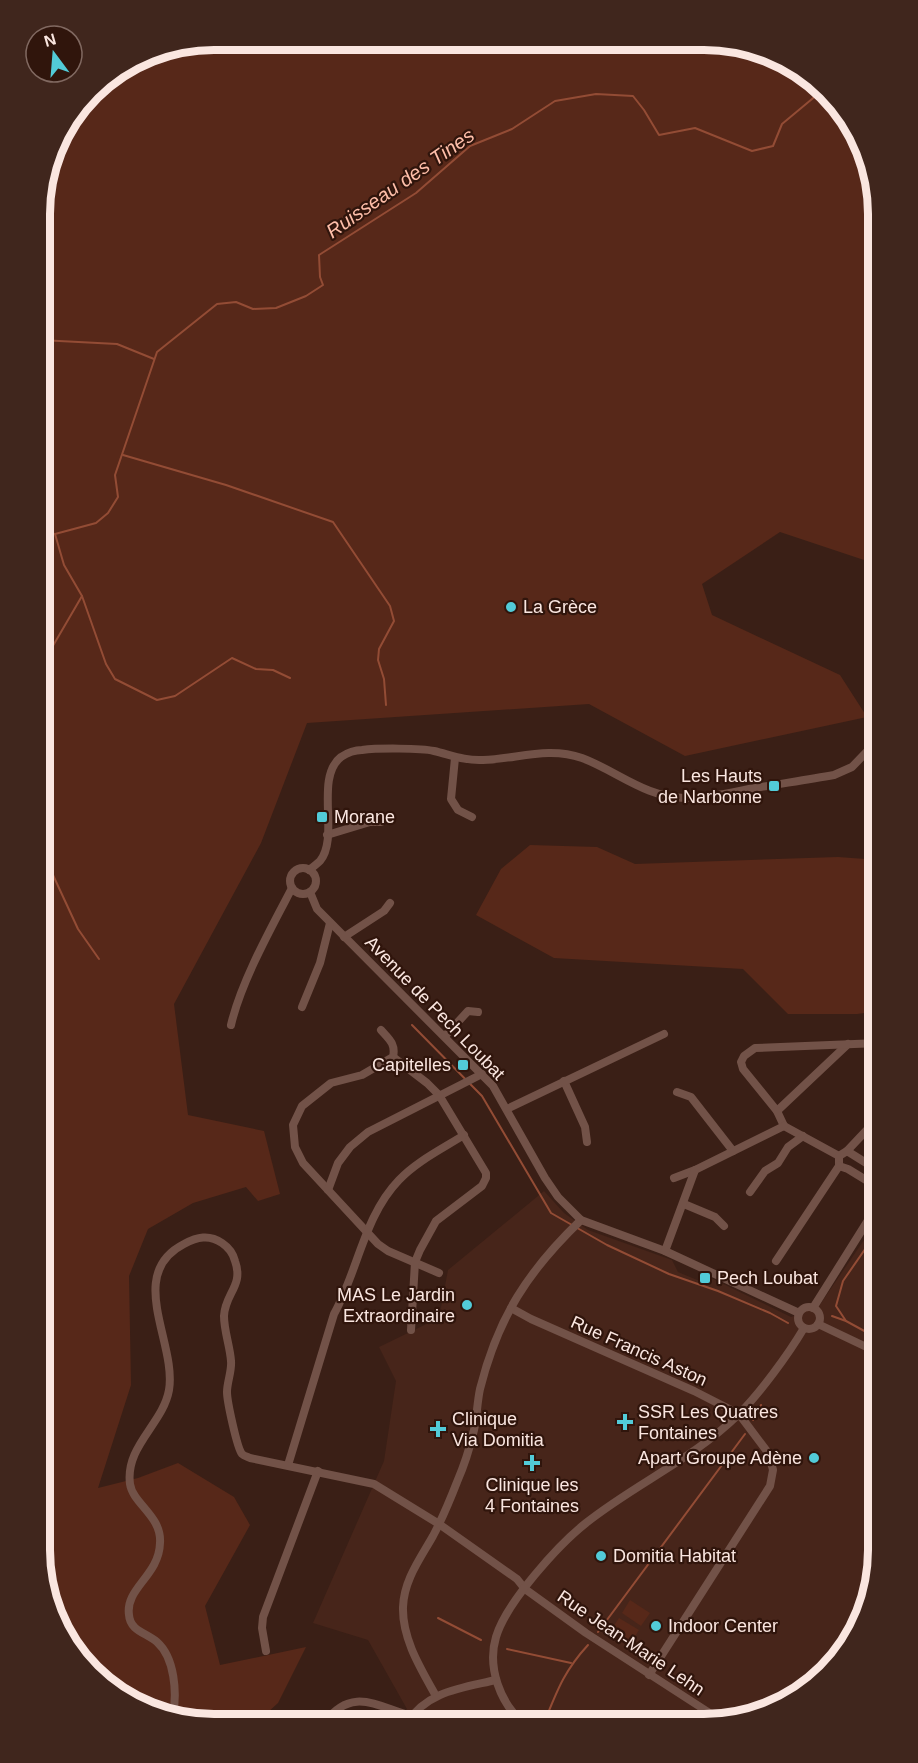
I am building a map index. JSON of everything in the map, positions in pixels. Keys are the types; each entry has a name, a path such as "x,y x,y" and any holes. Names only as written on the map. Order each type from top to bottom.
{"street":[{"path":"309,870 321,860 327,834 329,775 338,759 360,750 433,750 455,758 484,760 539,752 563,753 582,758 639,787 661,795 685,798 710,797 834,776 852,767 868,750"},
{"path":"455,758 451,799 458,810 472,817"},
{"path":"327,834 370,822 381,822"},
{"path":"298,869 309,870 316,881 314,889 298,894 292,888 290,881 292,874 298,869"},
{"path":"231,1025 257,959 292,888"},
{"name":"Avenue de Pech Loubat","path":"310,892 317,909 493,1086 545,1178 579,1222 665,1251 799,1313"},
{"path":"344,937 384,911 390,903"},
{"path":"302,1007 320,963 330,922"},
{"path":"445,1036 468,1011 478,1012"},
{"path":"381,1030 393,1043 395,1048 393,1057 362,1075 332,1083 302,1106 293,1125 295,1147 303,1163 367,1234 388,1251 439,1274"},
{"path":"507,1109 664,1034"},
{"path":"839,1156 784,1126 777,1111 743,1069 741,1062 744,1056 755,1048 868,1043"},
{"path":"777,1111 848,1044"},
{"path":"393,1057 439,1095 486,1173 485,1182 436,1221 415,1262 411,1330"},
{"path":"328,1190 338,1163 350,1147 368,1132 482,1074"},
{"path":"564,1081 585,1127 587,1142"},
{"path":"677,1092 691,1097 733,1151"},
{"path":"674,1178 784,1126"},
{"path":"839,1156 847,1151 868,1129"},
{"path":"288,1465 334,1314 344,1296 377,1211 399,1179 464,1135"},
{"path":"750,1192 765,1171 778,1163 788,1147 803,1136"},
{"path":"847,1151 868,1163"},
{"path":"776,1262 839,1166 839,1156"},
{"path":"839,1166 868,1181"},
{"path":"665,1251 695,1170"},
{"path":"684,1204 715,1217 724,1226"},
{"path":"813,1308 868,1220"},
{"path":"436,1696 406,1634 403,1605 407,1584 439,1524 458,1480 474,1431 488,1361 501,1324 519,1292 544,1259 579,1222"},
{"name":"Rue Jean-Marie Lehn","path":"174,1708 175,1691 167,1656 156,1641 133,1627 129,1617 129,1600 152,1571 161,1540 146,1508 134,1496 130,1485 130,1473 133,1456 162,1411 169,1391 168,1357 159,1327 155,1287 159,1270 165,1259 176,1248 201,1237 211,1238 229,1248 237,1269 237,1284 227,1303 224,1315 231,1366 227,1394 242,1454 250,1458 374,1484 439,1524 517,1579 525,1589 586,1633 710,1714"},
{"name":"Rue Francis Aston","path":"511,1308 694,1391 738,1414 769,1454 772,1470 770,1486 649,1675"},
{"path":"804,1308 813,1308 820,1316 818,1324 813,1328 804,1328 798,1320 799,1313 804,1308"},
{"path":"818,1324 868,1348"},
{"path":"514,1714 496,1680 493,1660 496,1638 502,1623 525,1589 561,1545 585,1524 687,1456 738,1414 779,1364 804,1328"},
{"path":"266,1651 262,1628 263,1617 318,1471"},
{"path":"416,1714 436,1696 496,1680"},
{"path":"330,1714 349,1702 370,1702 396,1714"}],"shaded area":[{"path":"213,49 705,49 757,58 796,77 828,105 852,141 863,171 868,213 868,561 780,532 702,584 712,615 840,675 867,717 685,756 589,704 307,723 261,843 174,1004 188,1115 264,1131 280,1194 258,1201 246,1187 193,1203 148,1229 129,1276 131,1385 98,1488 138,1478 178,1463 234,1497 250,1525 205,1606 220,1665 306,1647 278,1703 266,1714 192,1712 161,1705 122,1686 90,1658 77,1641 58,1602 51,1571 49,1550 49,213 55,171 71,131 90,105 105,90 141,66 171,55 192,51"},
{"path":"530,845 597,847 635,864 838,857 868,859 868,1012 788,1014 743,969 554,958 476,915 501,869"},
{"path":"544,1191 564,1213 588,1230 672,1260 678,1272 702,1282 713,1279 791,1317 819,1306 868,1234 867,1571 863,1592 847,1632 821,1666 796,1686 777,1697 747,1708 726,1712 705,1714 402,1714 407,1709 368,1640 313,1623 384,1461 396,1381 379,1347 439,1318 448,1270"},
{"path":"630,1600 650,1613 641,1626 622,1613"},
{"path":"619,1618 639,1630 631,1643 611,1630"}],"waterway":[{"name":"Ruisseau des Tines","path":"49,533 55,534 96,523 108,513 118,497 115,475 157,352 217,304 236,302 253,309 276,308 306,296 323,285 320,277 319,255 416,193 470,146 512,129 555,101 596,94 633,96 659,135 695,128 752,151 773,146 782,124 817,94"},
{"path":"49,340 117,344 154,359"},
{"path":"123,455 226,485 333,522 390,606 394,621 379,649 378,660 384,679 386,705"},
{"path":"49,653 82,596 64,565 55,534"},
{"path":"82,596 106,664 115,679 157,700 175,696 232,658 256,669 273,670 290,678"},
{"path":"49,866 78,929 99,959"},
{"path":"412,1025 482,1096 551,1213 607,1245 669,1274 718,1291 788,1323"},
{"path":"846,1321 836,1306 843,1281 868,1245"},
{"path":"832,1316 868,1333"},
{"path":"753,1420 761,1405"},
{"path":"598,1632 745,1434"},
{"path":"438,1618 481,1640"},
{"path":"548,1714 567,1673 588,1645"},
{"path":"507,1649 571,1663"}],"place":[{"name":"La Grèce","path":"511,607"},
{"name":"Les Hauts de Narbonne","path":"774,786"},
{"name":"Morane","path":"322,817"},
{"name":"Capitelles","path":"463,1065"},
{"name":"Pech Loubat","path":"705,1278"},
{"name":"MAS Le Jardin Extraordinaire","path":"467,1305"},
{"name":"SSR Les Quatres Fontaines","path":"625,1422"},
{"name":"Clinique Via Domitia","path":"438,1429"},
{"name":"Apart Groupe Adène","path":"814,1458"},
{"name":"Clinique les 4 Fontaines","path":"532,1463"},
{"name":"Domitia Habitat","path":"601,1556"},
{"name":"Indoor Center","path":"656,1626"}]}
